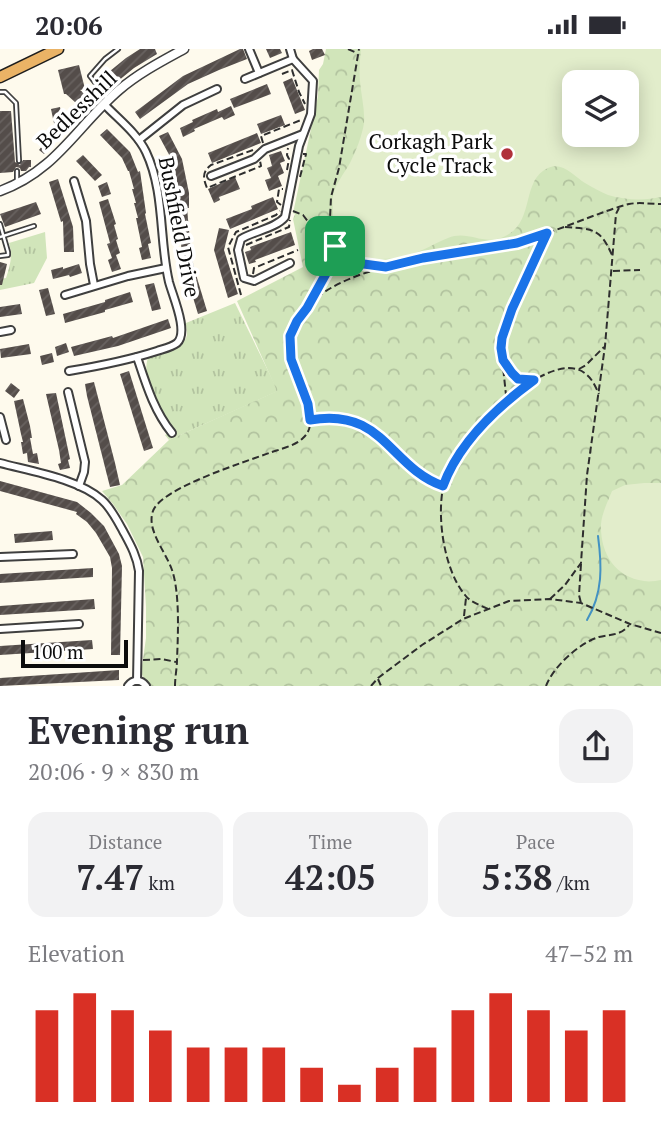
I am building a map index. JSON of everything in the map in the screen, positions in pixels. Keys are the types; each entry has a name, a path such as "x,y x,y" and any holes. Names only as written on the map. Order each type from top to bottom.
{"highway":[{"path":"0,79 58,49"}],"street":[{"name":"Bedlesshill","path":"0,191 31,177 54,157 106,102 137,77 184,49"},
{"path":"249,49 259,73"},
{"path":"289,49 293,59 313,81 311,114 296,156 285,217 282,221 241,239 238,250 244,278 250,281 256,281 290,263"},
{"path":"245,79 293,59"},
{"path":"139,140 183,105 217,89"},
{"name":"Bushfield Drive","path":"69,371 137,357 169,347 177,344 183,331 166,268 152,167 139,140 106,102"},
{"path":"211,176 254,159 265,149 303,134"},
{"path":"74,181 86,221 94,285"},
{"path":"65,295 94,285 166,268"},
{"path":"0,332 11,330"},
{"path":"137,357 150,398 173,433"},
{"path":"68,392 85,462 82,487"},
{"path":"0,417 6,440"},
{"path":"0,463 82,487 108,507 138,562 137,681"},
{"path":"0,557 73,554"},
{"path":"0,629 79,624"},
{"path":"128,686 134,681 146,686"}],"lane":[{"path":"0,79 66,49"},
{"path":"106,102 90,76 118,49"},
{"path":"0,92 5,92 16,103 19,161"},
{"path":"17,171 18,185"},
{"path":"0,224 8,255 0,255"},
{"path":"2,236 34,226"}],"path":[{"path":"348,49 358,53"},
{"path":"175,686 176,596 173,572 151,524 152,512 157,503 169,493 303,439 309,430 308,404 291,359 289,344 293,328 328,270 335,246 330,219 331,197 339,168 359,49"},
{"path":"282,75 292,70 307,109"},
{"path":"264,158 260,162 261,166 207,188 203,178 205,169 260,148 263,143 261,136 304,120"},
{"path":"287,171 288,145"},
{"path":"241,295 228,247 236,232 276,215 281,205 277,202 279,189 283,188"},
{"path":"307,308 343,282 386,267 423,258 517,243 619,207 643,203 661,204"},
{"path":"581,603 579,585 587,475 605,346 616,214 619,207"},
{"path":"292,211 303,215 316,232 335,246 349,262 386,267"},
{"path":"564,226 583,228 600,234 612,256"},
{"path":"505,403 502,338 512,309 547,233"},
{"path":"612,271 639,270"},
{"path":"578,369 586,365 605,346"},
{"path":"503,360 518,379 534,380"},
{"path":"488,609 466,597 457,582 445,543 441,509 443,486 448,471 460,451 505,403 545,373 565,368 578,369 587,375 599,395"},
{"path":"310,420 345,420 362,424 425,477 443,486"},
{"path":"551,599 581,563"},
{"path":"463,619 466,613 466,597"},
{"path":"371,686 422,645 463,619 509,601 551,599 581,603 630,624 661,633"},
{"path":"546,686 554,671 574,652 592,640 620,633 630,624"},
{"path":"142,660 162,659 177,662"},
{"path":"378,678 381,686"}],"green space":[{"path":"326,49 661,49 661,686 149,686 141,673 146,638 143,557 127,524 102,491 122,485 169,440 277,391 237,301 303,267 293,213 318,96 319,70"},
{"name":"Corkagh Park Cycle Track","path":"361,49 661,49 661,197 635,199 608,195 568,170 553,166 540,173 534,181 522,219 509,234 492,240 456,236 395,258 356,255 346,249 339,240 334,228 333,200 336,187 352,158 363,128"},
{"path":"45,232 47,258 34,283 0,290 0,279 6,278 10,265 9,243"},
{"path":"235,303 278,391 169,440 165,435 174,430 150,386 146,367 148,358 181,344 187,335 186,323"},
{"path":"661,483 661,580 633,579 617,569 606,553 601,534 603,516 612,491 625,485"}],"building":[{"path":"140,49 155,49 157,54 107,90 99,80"},
{"path":"243,49 247,59 188,84 140,119 135,112 183,76"},
{"path":"266,49 280,49 282,53 270,58"},
{"path":"322,49 325,55 312,60 309,51"},
{"path":"79,65 85,89 80,90 85,94 76,103 64,94 58,70"},
{"path":"292,78 305,110 295,114 283,82"},
{"path":"267,84 271,94 234,108 230,99"},
{"path":"231,106 235,115 224,120 222,117 183,137 180,128 193,122 192,120"},
{"path":"60,107 63,126 55,128 51,109"},
{"path":"0,111 11,111 15,162 20,165 23,160 31,160 31,167 26,171 16,167 13,172 0,173"},
{"path":"281,115 285,125 261,134 257,124"},
{"path":"107,129 130,152 138,172 140,171 151,258 142,260 134,189 122,158 100,135"},
{"path":"168,132 182,159 189,193 187,208 191,252 207,311 198,314 182,255 178,211 180,196 173,162 159,136"},
{"path":"257,133 261,143 212,163 208,153"},
{"path":"50,136 55,139 44,154 39,150"},
{"path":"281,151 285,161 280,163 284,173 278,176 282,186 269,191 265,180 271,178 267,168 272,166 269,155"},
{"path":"83,155 102,175 95,181 76,161"},
{"path":"235,177 240,189 219,197 220,200 214,203 208,189"},
{"path":"58,179 73,227 74,252 64,252 63,221 61,222 49,182"},
{"path":"107,182 111,194 102,197 98,186"},
{"path":"273,197 278,209 230,229 226,219"},
{"path":"108,199 116,224 116,240 120,253 116,255 121,269 112,272 108,260 112,258 107,244 110,243 99,202"},
{"path":"36,202 41,214 5,227 0,214"},
{"path":"219,228 229,230 224,250 238,294 228,298 214,250"},
{"path":"291,232 295,245 249,264 245,252 251,250 250,247"},
{"path":"0,262 7,264 2,285 0,285"},
{"path":"79,264 82,273 53,279 51,270"},
{"path":"154,283 161,309 152,311 145,285"},
{"path":"48,288 55,314 46,316 39,290"},
{"path":"130,292 133,302 65,323 63,314"},
{"path":"20,304 22,314 0,317 0,307"},
{"path":"168,319 171,328 118,346 74,356 71,347 112,336 113,338"},
{"path":"66,343 69,352 57,356 55,347"},
{"path":"29,344 31,354 1,358 0,349"},
{"path":"52,353 54,362 42,365 40,356"},
{"path":"129,371 153,448 144,451 120,374"},
{"path":"94,382 120,485 110,487 87,396 85,384"},
{"path":"11,383 20,390 14,398 5,391"},
{"path":"56,393 70,459 70,468 60,470 59,450 46,394"},
{"path":"23,399 33,454 37,453 39,464 28,462 27,453 23,454 14,401"},
{"path":"0,481 77,502 104,526 119,554 122,566 120,655 111,655 110,557 96,533 77,512 0,491"},
{"path":"52,531 53,540 15,543 14,534"},
{"path":"93,568 93,577 0,583 0,574"},
{"path":"94,599 95,609 0,615 0,606"},
{"path":"92,640 93,649 0,655 0,646"},
{"path":"119,670 119,680 0,686 0,678"}],"waterway":[{"path":"587,620 599,589 598,536"}],"place":[{"name":"Corkagh Park Cycle Track","path":"507,154"}],"route":[{"path":"547,233 512,309 501,348 503,360 518,379 534,380 508,399 460,451 443,486 425,477 362,424 345,420 310,420 308,404 291,359 290,336 328,270 335,246 349,262 386,267 423,258 517,243 547,233"}]}
